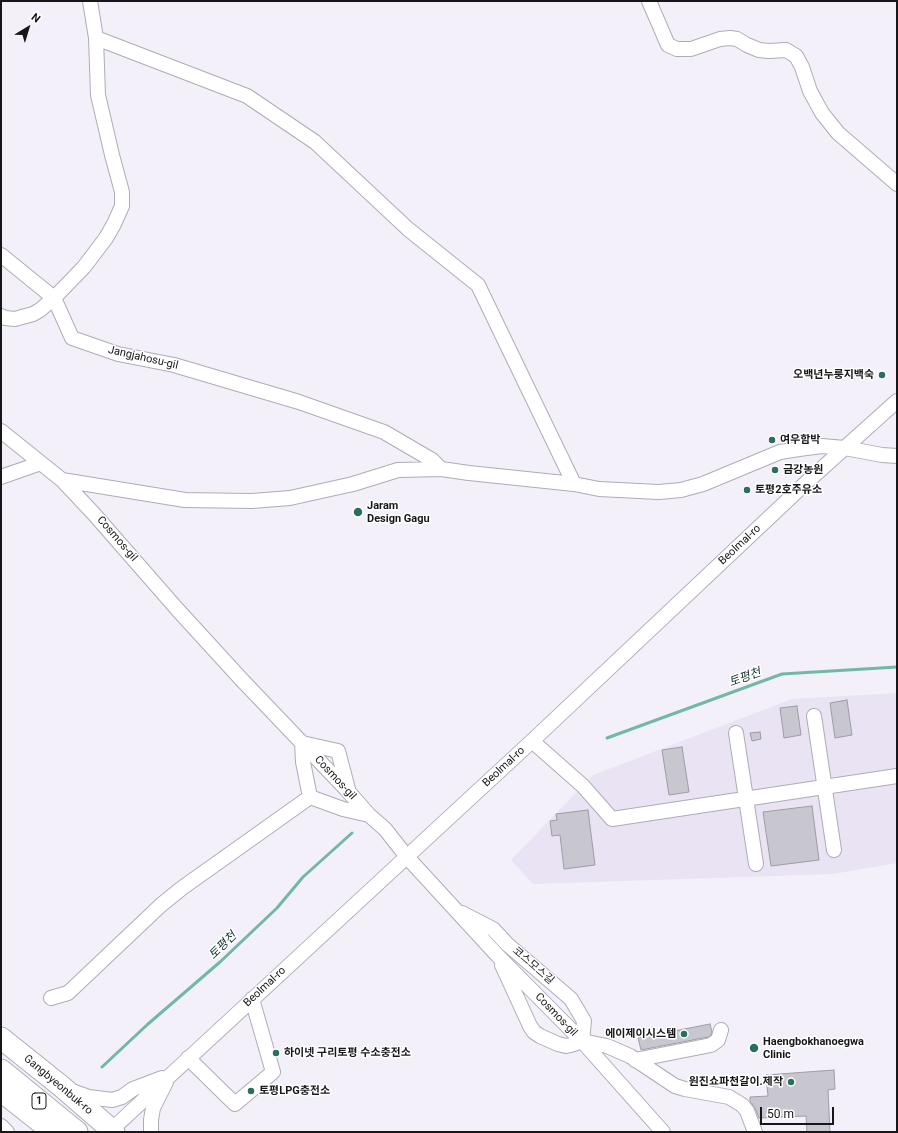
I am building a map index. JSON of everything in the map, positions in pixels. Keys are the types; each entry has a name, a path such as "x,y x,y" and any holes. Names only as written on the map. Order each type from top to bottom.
{"highway":[{"name":"Gangbyeonbuk-ro","path":"1,1038 61,1086 111,1131"},
{"name":"1","path":"1,1070 77,1132"},
{"path":"1,1091 54,1132"}],"street":[{"path":"1,316 15,319 33,314 54,298 84,267 106,238 122,206 122,192 98,95 96,38 90,1"},
{"path":"648,1 668,44 677,49 691,49 720,39 730,38 737,39 759,50 786,50 796,56 802,67 810,91 822,113 844,138 897,184"},
{"path":"96,38 247,96 315,142 408,229 478,285 574,484"},
{"path":"1,255 54,298"},
{"name":"Jangjahosu-gil","path":"54,298 72,338 118,354 174,365 299,402 384,432 432,460 441,469"},
{"name":"Beolmal-ro","path":"111,1131 169,1075 407,857 897,401"},
{"name":"Cosmos-gil","path":"1,432 62,480 94,514 230,668 348,791 369,815 385,829 407,857 498,956 582,1041 663,1132"},
{"path":"62,480 185,500 252,501 290,498 353,484 398,470 441,469 574,484 599,489 634,492 659,492 681,490 703,484 726,476 780,452 822,446 897,456"},
{"path":"1,477 41,463"},
{"path":"814,716 834,850"},
{"path":"736,733 756,864"},
{"path":"532,741 583,786 612,819 747,800 897,776"},
{"path":"310,797 303,762 302,743 338,751 348,791"},
{"path":"310,797 343,809 369,815"},
{"path":"51,998 68,993 161,904 310,797"},
{"name":"코스모스길","path":"456,910 489,926 507,944 571,999 584,1021 582,1041"},
{"name":"코스모스길","path":"498,956 534,1032 558,1044 566,1046 571,1046 582,1041 606,1046 630,1056 675,1086 729,1097 736,1100 746,1111 754,1132"},
{"path":"188,1058 235,1104 273,1072 252,1000"},
{"path":"635,1060 711,1045 718,1040 721,1030"},
{"path":"61,1086 89,1096 112,1100 122,1097 133,1089 169,1075"},
{"path":"151,1132 153,1108 169,1075"},
{"path":"1,1126 7,1132"}],"shaded area":[{"path":"897,693 897,863 833,874 533,884 511,860 593,775 792,699"}],"building":[{"path":"847,700 852,735 835,738 830,703"},
{"path":"797,706 801,735 784,738 780,708"},
{"path":"760,732 761,739 752,741 750,733"},
{"path":"682,747 689,792 669,795 662,750"},
{"path":"812,806 819,860 771,866 763,812"},
{"path":"588,810 595,865 564,869 560,835 552,836 550,821 557,820 556,814"},
{"path":"710,1024 712,1032 708,1037 641,1050 638,1038"},
{"path":"834,1070 835,1089 828,1090 830,1132 807,1132 806,1116 759,1118 750,1101 750,1097 768,1096 766,1075"}],"waterway":[{"name":"토평천","path":"607,738 782,674 897,667"},
{"name":"토평천","path":"102,1067 148,1024 220,962 277,908 303,877 352,833"}],"place":[{"name":"오백년누룽지백숙","path":"882,375"},
{"name":"여우함박","path":"772,440"},
{"name":"금강농원","path":"775,470"},
{"name":"토평2호주유소","path":"747,490"},
{"name":"Jaram Design Gagu","path":"358,512"},
{"name":"에이제이시스템","path":"684,1034"},
{"name":"Haengbokhanoegwa Clinic","path":"754,1048"},
{"name":"하이넷 구리토평 수소충전소","path":"276,1053"},
{"name":"원진쇼파천갈이.제작","path":"791,1082"},
{"name":"토평LPG충전소","path":"251,1091"}]}
